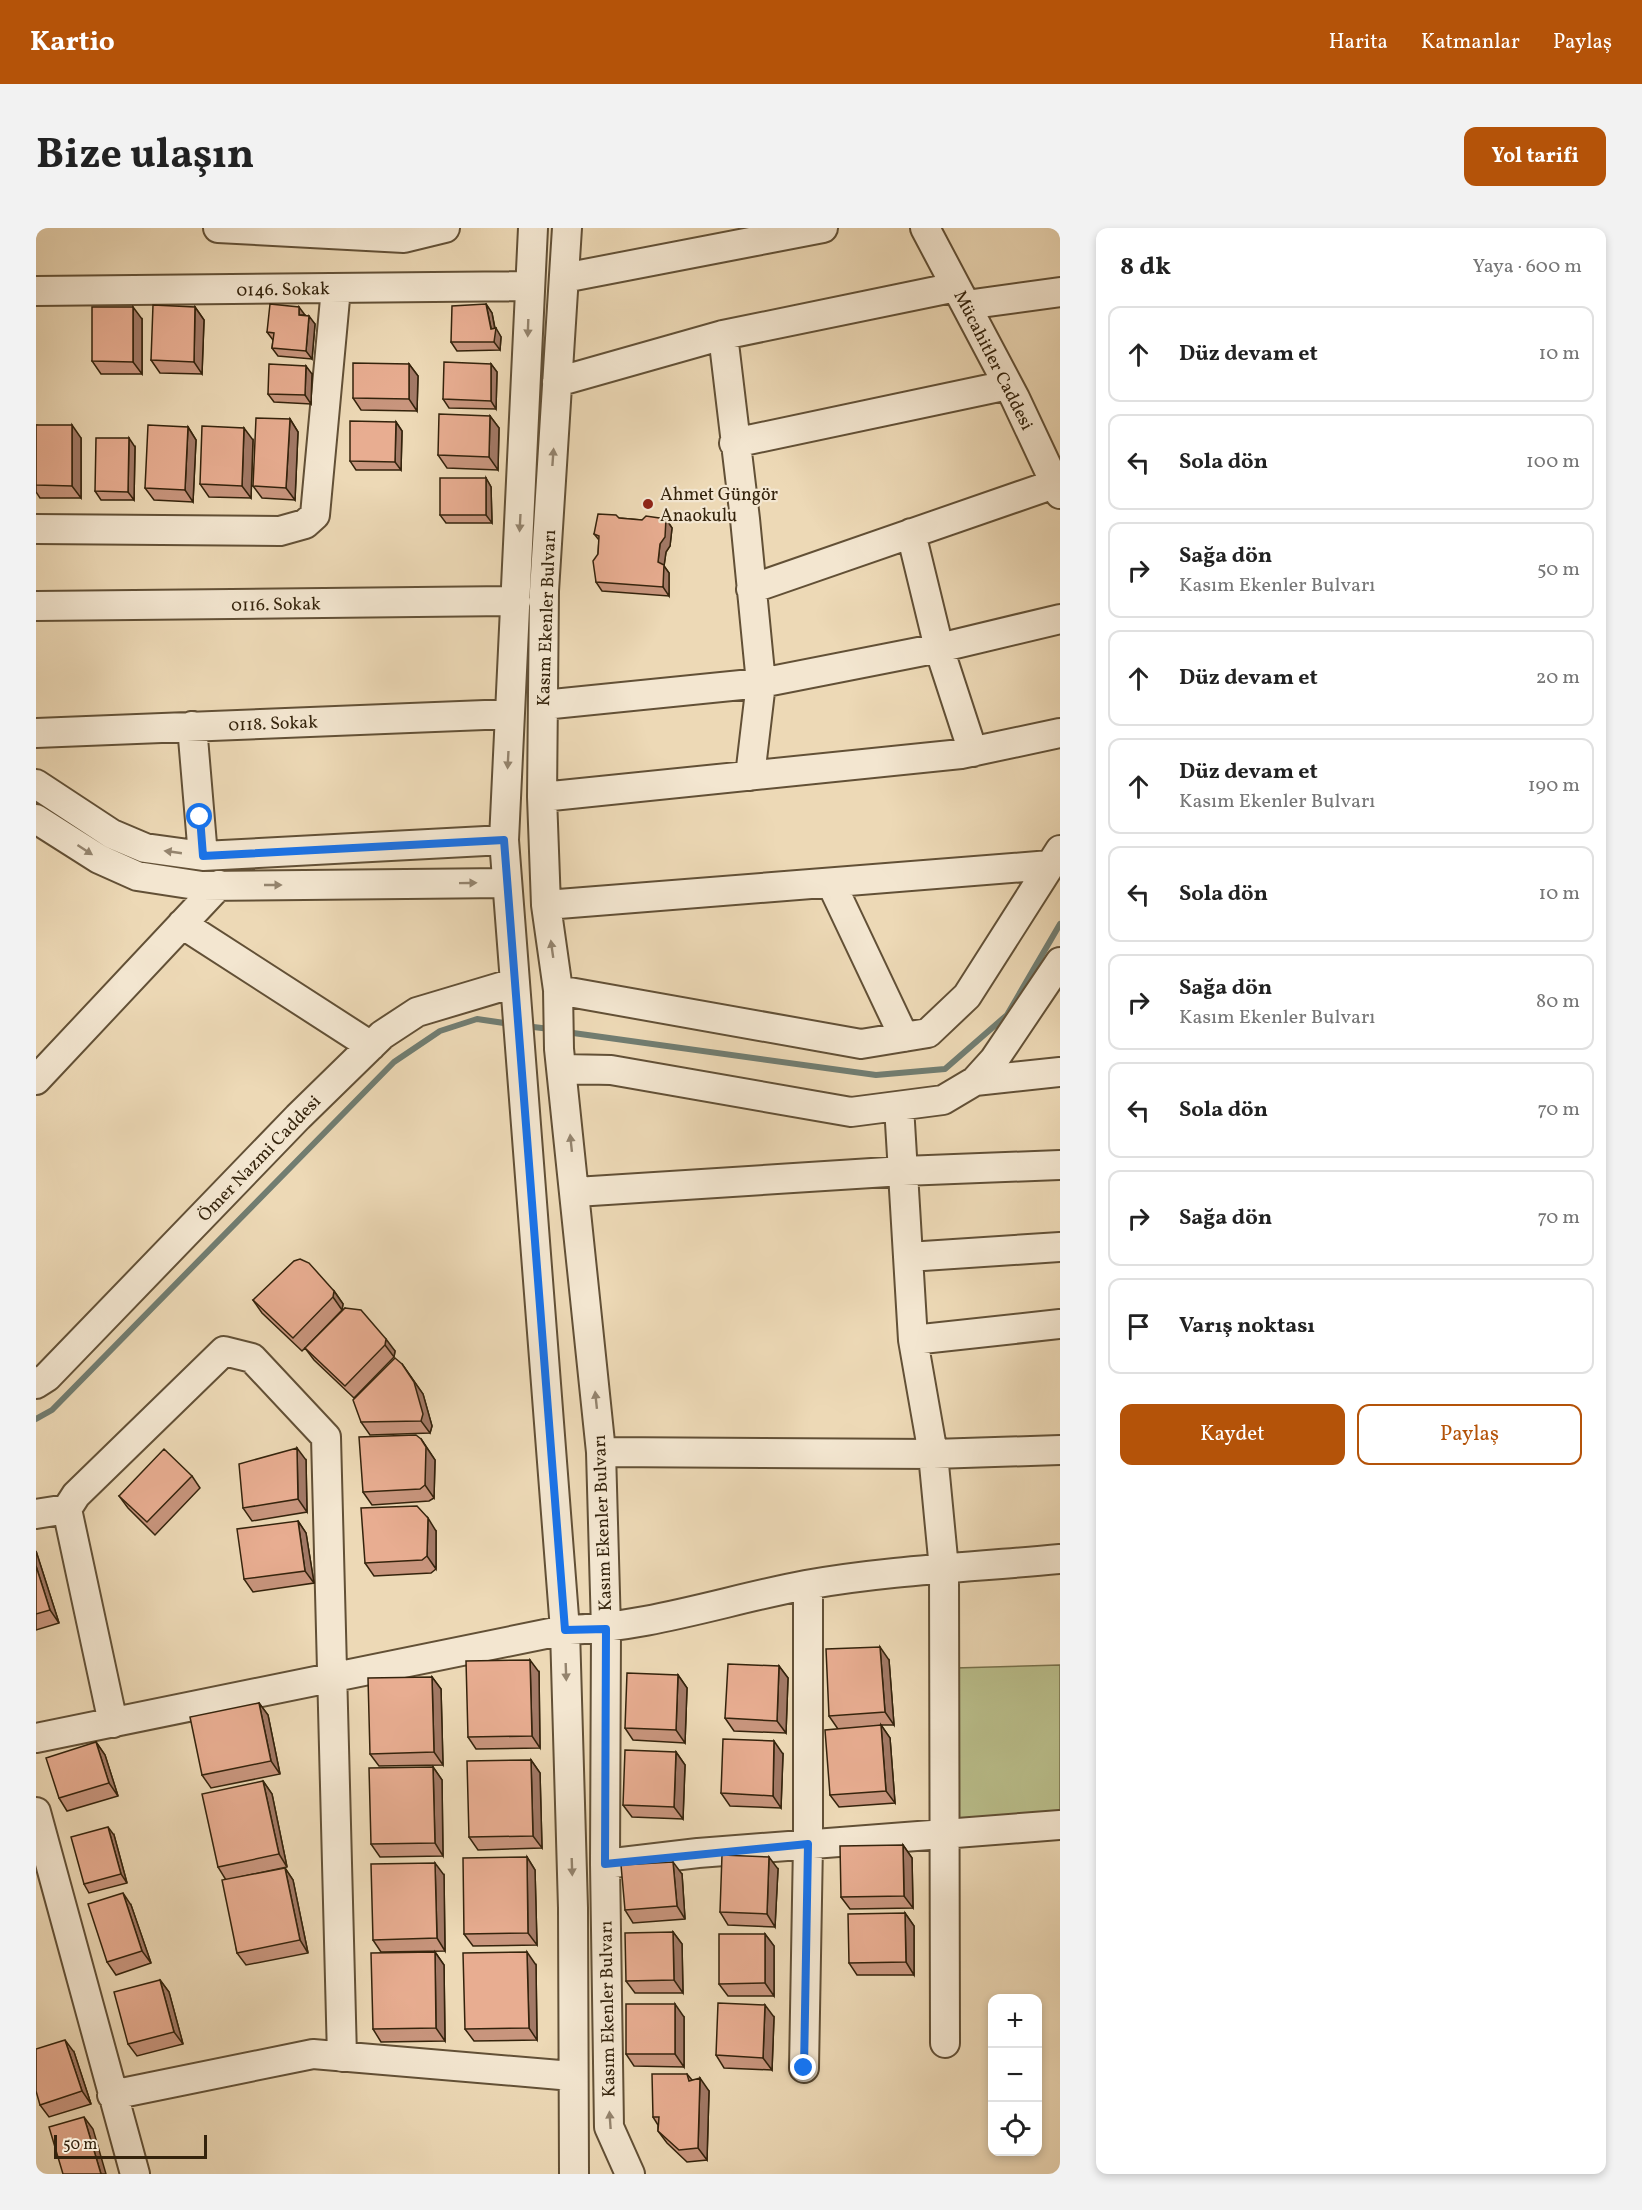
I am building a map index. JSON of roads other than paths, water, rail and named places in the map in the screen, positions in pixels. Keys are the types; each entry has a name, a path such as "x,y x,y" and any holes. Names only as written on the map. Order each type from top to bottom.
{"street":[{"path":"218,228 404,238 445,228"},
{"name":"Kasım Ekenler Bulvarı","path":"533,228 504,840 565,1630 573,1908 574,2174"},
{"name":"Kasım Ekenler Bulvarı","path":"567,228 544,591 542,797 546,905 558,999 561,1059 601,1452 606,1629 605,1864 609,2127 630,2174"},
{"path":"564,278 823,228"},
{"name":"Mücahitler Caddesi","path":"925,228 1008,385 1058,487"},
{"name":"0146. Sokak","path":"36,291 530,286"},
{"path":"36,529 280,531 305,524 315,515 336,288"},
{"path":"557,382 723,335 961,296 1060,292"},
{"path":"723,335 734,443 745,519 761,683 750,776"},
{"path":"734,443 1008,385"},
{"path":"751,589 911,533 1058,487"},
{"path":"911,533 939,648 973,752"},
{"name":"0116. Sokak","path":"36,606 516,602"},
{"path":"543,705 761,683 939,648 1060,619"},
{"name":"0118. Sokak","path":"36,733 510,714"},
{"path":"192,726 203,856"},
{"path":"542,797 973,752 1060,733"},
{"path":"36,784 112,834 145,848 203,856 504,840"},
{"path":"36,819 99,859 137,876 202,885 506,883"},
{"path":"546,905 831,883 1055,858"},
{"path":"558,999 861,1044 928,1033 967,996 1055,858"},
{"path":"831,883 904,1037"},
{"path":"36,1080 219,885"},
{"path":"182,924 370,1046"},
{"path":"561,1059 611,1070 851,1112 943,1100 975,1082 994,1060 1060,962"},
{"name":"Ömer Nazmi Caddesi","path":"36,1384 47,1377 290,1125 382,1035 417,1012 515,988"},
{"path":"975,1082 1060,1072"},
{"path":"899,1106 913,1340 933,1454 944,1569 945,2043"},
{"path":"576,1192 903,1171 1060,1166"},
{"path":"908,1257 1060,1247"},
{"path":"913,1340 1060,1324"},
{"path":"112,1723 67,1509 76,1495 224,1351 252,1358 326,1437 342,2057"},
{"path":"601,1452 933,1454 1060,1450"},
{"path":"36,1514 67,1509"},
{"path":"36,1738 332,1680 565,1630 606,1629 808,1585 944,1569 1060,1559"},
{"path":"804,2068 808,1844 808,1585"},
{"path":"36,1812 44,1874 135,2174"},
{"path":"605,1864 808,1844 1060,1825"},
{"path":"112,2096 313,2054 572,2076"}],"waterway":[{"path":"566,1032 876,1075 945,1069 1007,1015 1060,924"},
{"path":"36,1419 52,1410 394,1062 440,1031 477,1019 511,1024"},
{"path":"525,1026 550,1029"}],"place":[{"name":"Ahmet Güngör Anaokulu","path":"648,504"}]}
